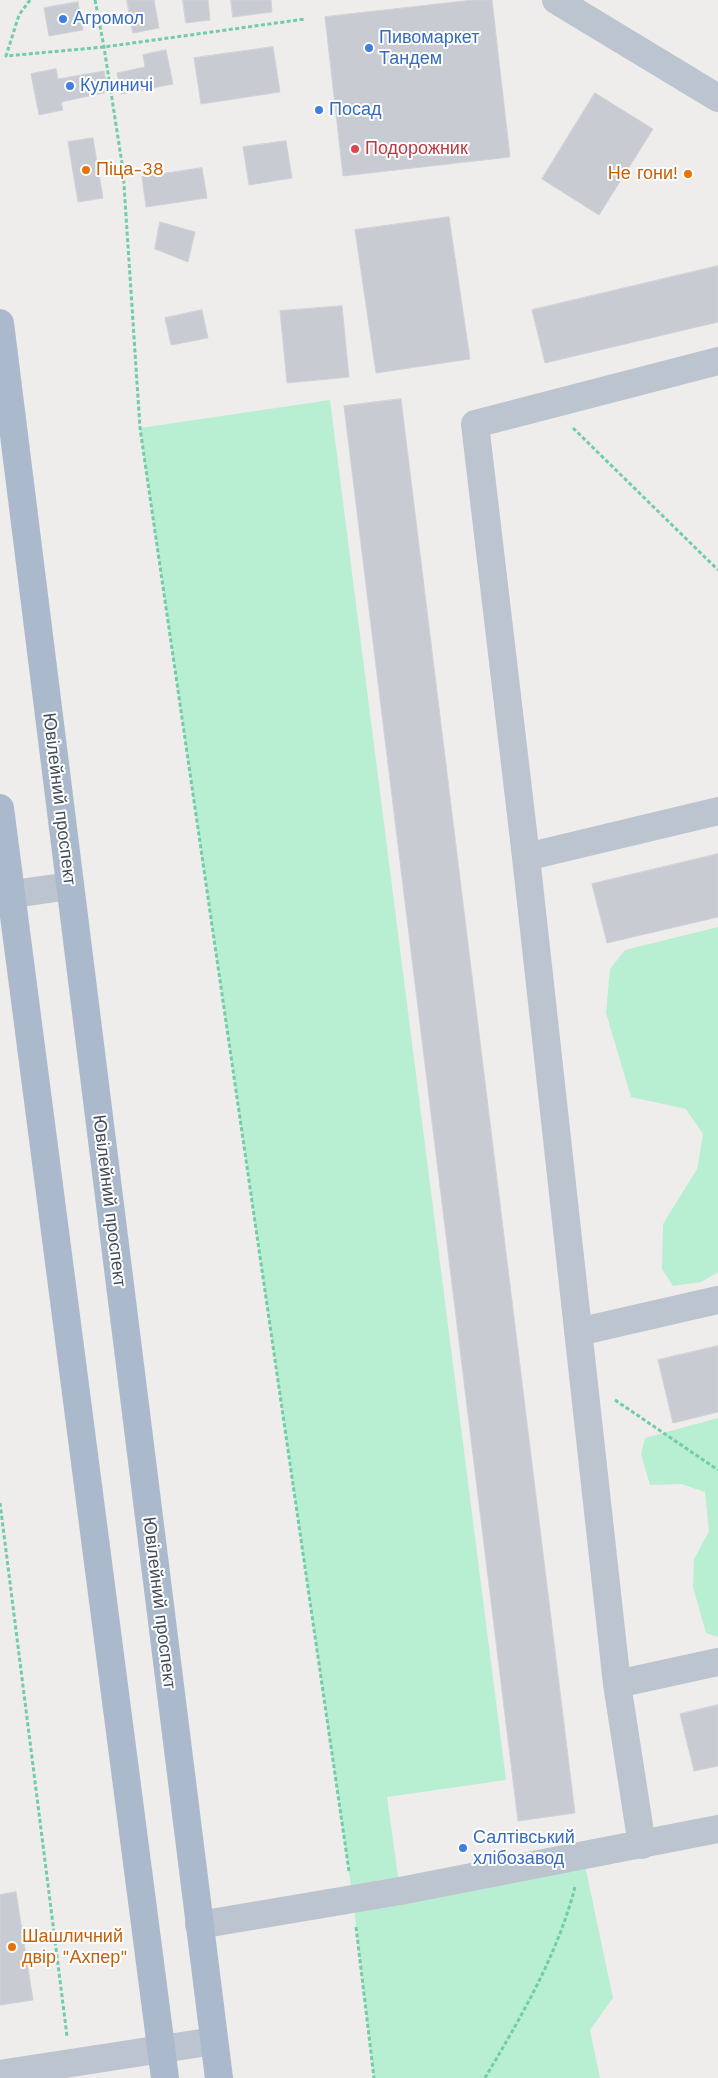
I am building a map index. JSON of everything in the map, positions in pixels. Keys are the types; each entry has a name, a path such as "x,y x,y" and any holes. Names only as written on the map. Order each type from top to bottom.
{"main road":[{"name":"Ювілейний проспект","path":"0,323 219,2078"},
{"path":"0,808 6,896 165,2078"}],"street":[{"path":"556,0 718,98"},
{"path":"642,1845 617,1684 526,857 476,424 718,361"},
{"path":"526,857 718,811"},
{"path":"6,896 70,886"},
{"path":"578,1332 718,1300"},
{"path":"617,1684 718,1662"},
{"path":"199,1926 353,1900 718,1829"},
{"path":"0,2074 214,2041"}],"path":[{"path":"30,0 19,15 6,56 104,47 305,19"},
{"path":"95,0 123,170 140,428 353,1900 374,2078"},
{"path":"549,405 718,570"},
{"path":"583,1377 718,1470"},
{"path":"0,1503 71,2062"},
{"path":"485,2078 525,2010 565,1926 583,1856"}],"green space":[{"path":"330,400 506,1780 387,1797 400,1891 583,1856 613,1998 590,2030 600,2078 374,2078 353,1900 140,428"},
{"path":"718,927 718,1272 701,1282 673,1286 662,1269 663,1224 697,1169 703,1134 686,1109 631,1097 606,1013 610,969 625,950"},
{"path":"718,1418 718,1637 706,1633 693,1587 694,1559 709,1531 705,1492 681,1484 650,1485 641,1454 645,1438"}],"building":[{"path":"127,0 154,0 159,28 133,33"},
{"path":"183,0 208,0 210,20 186,23"},
{"path":"231,0 271,0 272,12 233,17"},
{"path":"473,0 492,0 510,157 343,176 325,17"},
{"name":"Агромол","path":"78,2 83,30 49,36 44,8"},
{"path":"273,47 280,92 201,104 194,58"},
{"path":"166,50 173,84 121,94 117,73 145,67 143,55"},
{"name":"Кулиничі","path":"56,69 58,79 104,71 108,92 61,102 63,110 39,115 31,74"},
{"path":"595,93 653,129 599,215 542,179"},
{"name":"Піца-38","path":"93,138 103,198 78,202 68,142"},
{"path":"286,141 292,178 249,185 243,147"},
{"path":"202,168 207,198 146,207 142,177"},
{"path":"449,217 470,359 376,373 355,230"},
{"path":"160,222 195,232 188,262 155,249"},
{"path":"718,266 718,322 545,363 532,310"},
{"path":"342,306 349,377 287,383 280,311"},
{"path":"202,310 208,338 171,345 165,318"},
{"path":"401,399 575,1813 518,1821 344,406"},
{"path":"718,854 718,917 607,943 592,884"},
{"path":"718,1346 718,1412 673,1423 658,1360"},
{"path":"718,1705 718,1766 694,1771 680,1714"},
{"name":"Шашличний двір \"Ахпер\"","path":"16,1892 33,2000 0,2005 0,1895"}],"place":[{"name":"Агромол","path":"63,19"},
{"name":"Пивомаркет Тандем","path":"369,48"},
{"name":"Кулиничі","path":"70,86"},
{"name":"Посад","path":"319,110"},
{"name":"Подорожник","path":"355,149"},
{"name":"Піца-38","path":"86,170"},
{"name":"Не гони!","path":"688,174"},
{"name":"Салтівський хлібозавод","path":"463,1848"},
{"name":"Шашличний двір \"Ахпер\"","path":"12,1947"}]}
